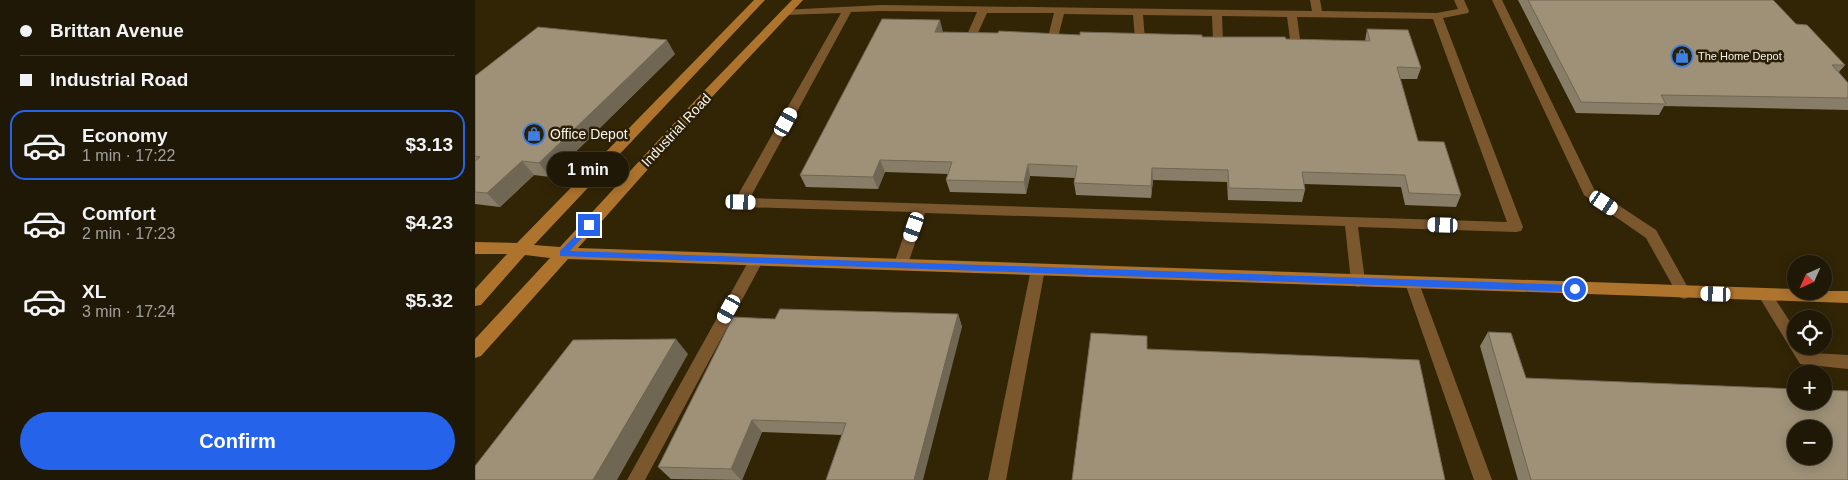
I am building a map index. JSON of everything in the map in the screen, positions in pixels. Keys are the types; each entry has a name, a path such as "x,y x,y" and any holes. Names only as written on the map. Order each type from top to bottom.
{"main road":[{"name":"Industrial Road","path":"475,300 521,249 760,0"},
{"name":"Industrial Road","path":"475,351 798,0"},
{"path":"475,248 521,249 563,254 1848,297"}],"lane":[{"path":"1249,0 1253,13"},
{"path":"1315,0 1317,14"},
{"path":"786,12 848,9 885,4 983,9 1060,10 1093,5 1138,11 1167,6 1217,12 1437,16 1464,11 1459,0"},
{"path":"1497,0 1589,192 1651,234 1684,292"},
{"path":"848,9 741,202 1515,227 1437,16"},
{"path":"971,37 983,9"},
{"path":"1053,37 1060,10"},
{"path":"1138,11 1140,39"},
{"path":"1217,12 1217,40"},
{"path":"1291,13 1296,46"},
{"path":"901,264 920,208"},
{"path":"1351,222 1358,280"},
{"path":"636,480 757,259"},
{"path":"997,480 1037,269"},
{"path":"1412,283 1483,480"},
{"path":"1765,295 1787,330"},
{"path":"1820,355 1848,362"}],"shaded area":[{"path":"475,0 1848,0 1848,480 475,480"}],"building":[{"name":"The Home Depot","path":"1528,0 1773,0 1796,24 1807,25 1845,65 1832,65 1848,83 1848,98 1661,95 1666,104 1581,102"},
{"path":"882,19 940,20 935,32 998,33 999,31 1080,35 1080,32 1370,41 1367,29 1408,30 1421,68 1397,67 1418,141 1444,142 1461,195 1409,193 1405,175 1302,172 1305,190 1229,188 1228,170 1152,168 1151,186 1074,183 1077,166 1028,164 1024,182 946,180 952,162 880,160 873,177 800,175"},
{"name":"Office Depot","path":"538,27 667,40 539,163 522,161 487,193 475,192 475,161 480,157 475,156 475,76"},
{"path":"780,309 958,314 914,480 826,480 846,423 752,420 731,469 658,467 733,317 775,319"},
{"path":"1488,332 1511,333 1526,378 1787,389 1787,410 1832,410 1832,390 1848,391 1848,480 1531,480"},
{"path":"1091,333 1147,336 1147,349 1419,360 1445,480 1072,480"},
{"path":"676,339 593,480 475,480 475,466 573,340"}],"place":[{"name":"The Home Depot","path":"1682,56"},
{"name":"Office Depot","path":"534,134"}],"route":[{"path":"589,225 563,254 757,259 1575,289"}]}
